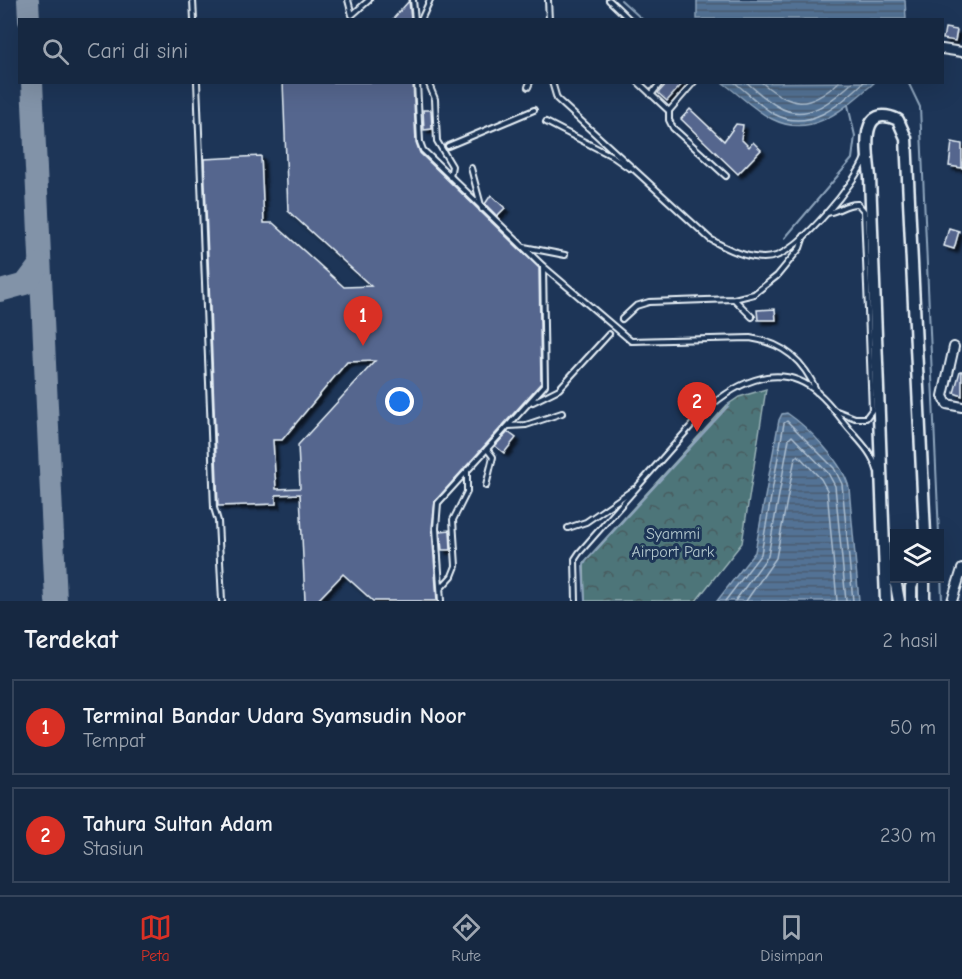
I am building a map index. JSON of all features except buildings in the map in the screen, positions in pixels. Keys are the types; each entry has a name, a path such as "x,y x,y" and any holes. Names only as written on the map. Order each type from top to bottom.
{"street":[{"path":"944,49 962,52"},
{"path":"886,601 890,562 884,540 870,177 866,154 868,130 871,123 884,116 898,120 905,131 924,529"},
{"path":"954,347 943,396 947,404 962,407"},
{"path":"881,601 881,580 890,562"},
{"path":"952,601 962,570"},
{"path":"891,583 892,601"},
{"path":"895,583 899,601"},
{"path":"899,583 905,601"},
{"path":"911,601 913,583"},
{"path":"917,601 923,583"},
{"path":"924,583 924,601"},
{"path":"925,583 929,601"}],"lane":[{"path":"193,0 194,18"},
{"path":"348,0 352,17"},
{"path":"352,17 369,0"},
{"path":"414,0 415,18"},
{"path":"422,18 430,0"},
{"path":"548,0 549,18"},
{"path":"609,0 628,18"},
{"path":"197,84 214,508 218,521 222,601"},
{"path":"417,84 420,142 423,150 482,210 543,266 631,341 741,338 766,340 788,351 811,378 818,392 869,452 881,488"},
{"path":"429,84 435,99 437,141 452,166 450,178"},
{"path":"553,84 557,99 710,239 724,247 749,255 775,256 804,236 850,186 866,154"},
{"path":"640,84 669,111"},
{"path":"651,94 659,84"},
{"path":"692,84 669,111 669,120 673,128 726,176"},
{"path":"448,146 534,110"},
{"path":"546,122 612,156 641,177"},
{"path":"471,168 482,210"},
{"path":"825,213 836,212 852,204 858,204 864,211 870,325 873,403 871,413 861,419 833,409"},
{"path":"622,319 636,306 650,302 734,299 754,294 767,287 800,248 804,236"},
{"path":"522,247 565,255"},
{"path":"441,601 436,512 438,503 530,404 544,385 543,266"},
{"path":"734,299 752,316"},
{"path":"530,404 559,389 609,333"},
{"path":"576,601 575,560 715,400 734,387 780,376 793,378 818,392"},
{"path":"509,426 526,424 562,413"},
{"path":"486,486 493,458 487,449"},
{"path":"440,589 452,576 456,566 453,520 467,492 467,470"},
{"path":"568,528 586,522 638,487"}],"green space":[{"name":"Syammi Airport Park","path":"766,389 742,543 696,601 585,601 584,562 727,405 739,397"}],"water":[{"path":"697,0 905,0 906,18 697,18"},
{"path":"724,84 873,84 828,118 801,126 772,119"},
{"path":"787,413 805,427 824,447 846,478 849,488 859,601 717,601 755,552 779,420 782,414"}],"waterway":[{"path":"621,0 641,18"},
{"path":"909,84 920,107 939,529"},
{"path":"785,238 852,159 855,136 848,105"},
{"path":"585,601 583,567 586,561 730,404"},
{"path":"941,583 942,601"}],"taxiway":[{"path":"28,0 29,18"},
{"path":"32,84 56,601"},
{"path":"0,291 25,284 40,264"}],"place":[{"name":"Terminal Bandar Udara Syamsudin Noor","path":"363,346"},
{"name":"Tahura Sultan Adam","path":"697,432"}]}
